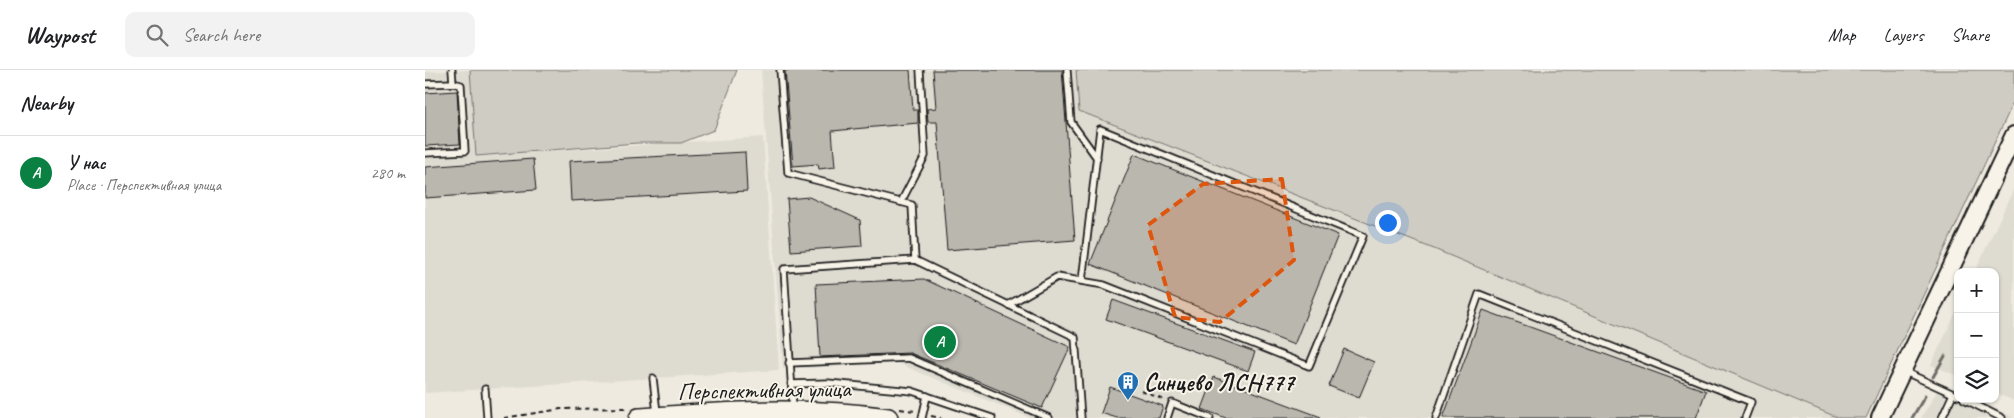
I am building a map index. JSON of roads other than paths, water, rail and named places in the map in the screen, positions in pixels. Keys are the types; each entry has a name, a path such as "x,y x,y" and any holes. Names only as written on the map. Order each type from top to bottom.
{"main road":[{"path":"1881,418 2014,135"},
{"name":"Перспективная улица","path":"651,418 794,414 888,418"}],"lane":[{"path":"452,70 453,83"},
{"path":"780,70 788,173 912,205 915,260"},
{"path":"901,202 925,156 920,70"},
{"path":"1067,70 1071,122 1097,158"},
{"path":"425,84 453,83 461,85 465,151 425,153"},
{"path":"1007,305 1057,277 1104,285 1309,366 1363,236 1100,129 1082,281"},
{"path":"794,414 784,269 915,260 1075,337 1081,418"},
{"path":"1436,418 1479,294 1751,402 1745,418"},
{"path":"789,363 909,358 1049,418"},
{"path":"1903,371 1954,395"},
{"path":"651,418 653,378"},
{"path":"791,384 828,383 912,391 992,418"},
{"path":"485,389 487,418"},
{"path":"922,418 927,396"},
{"path":"1942,418 1954,397"},
{"path":"1167,418 1172,403 1210,418"},
{"path":"1972,403 2002,418"}],"waterway":[{"path":"1933,377 1945,356"},
{"path":"1912,418 1925,396"}],"place":[{"name":"У нас","path":"940,342"},
{"name":"Синцево ЛСН777","path":"1128,401"}]}
